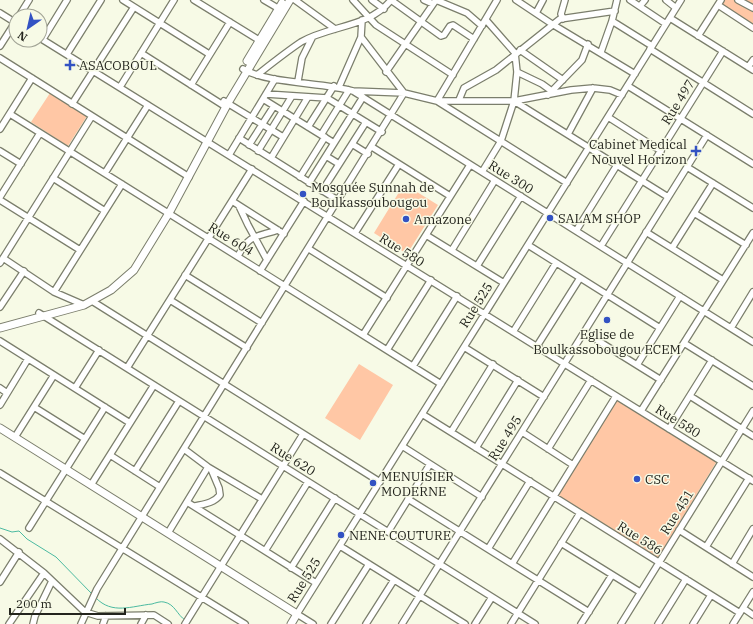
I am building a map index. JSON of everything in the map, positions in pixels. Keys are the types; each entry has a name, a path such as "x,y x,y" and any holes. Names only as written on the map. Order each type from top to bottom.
{"main road":[{"path":"0,328 92,302 120,283 134,270 225,104 280,10 284,0"},
{"path":"280,10 290,0"},
{"path":"81,304 101,292 127,272 167,212"},
{"path":"0,324 42,315"},
{"path":"0,428 297,614"},
{"name":"Rue 525","path":"291,624 297,614"}],"street":[{"path":"48,28 67,0"},
{"path":"67,54 101,0"},
{"path":"123,0 210,54"},
{"path":"120,87 174,0"},
{"path":"194,0 261,42"},
{"path":"264,0 280,10"},
{"path":"295,0 335,29"},
{"path":"353,0 370,19 453,75"},
{"path":"372,0 384,8"},
{"path":"257,75 302,42 335,29 362,20 370,19 384,8 391,0 442,36 450,26 453,25 474,39"},
{"path":"424,0 435,1 467,13 482,26"},
{"path":"437,101 497,0"},
{"path":"516,0 552,24 602,52 635,74"},
{"path":"536,13 543,0"},
{"path":"563,18 562,6 565,0"},
{"path":"602,52 612,22 617,0"},
{"path":"630,0 698,36 751,69 753,60"},
{"path":"640,6 645,0"},
{"path":"666,0 676,8"},
{"name":"Rue 525","path":"297,614 681,0"},
{"path":"738,0 753,8"},
{"path":"386,72 435,1"},
{"path":"698,36 719,2 753,28"},
{"path":"72,104 134,7"},
{"path":"459,100 464,88 496,70 552,24 563,18 614,11"},
{"path":"308,127 336,86 361,37 362,20"},
{"path":"486,20 517,52 563,80"},
{"path":"190,85 230,22"},
{"path":"612,22 753,114"},
{"path":"0,46 8,34"},
{"path":"361,37 386,72 404,93"},
{"path":"298,81 302,58 312,38"},
{"name":"Rue 580","path":"48,43 751,479"},
{"path":"300,177 339,105 351,90 404,93 437,101 514,101 547,96 554,92 582,60 588,44"},
{"name":"Rue 497","path":"601,246 723,51"},
{"path":"482,172 501,142 514,101 517,72 517,52"},
{"path":"140,53 190,85 252,118 283,137"},
{"path":"0,58 187,175"},
{"name":"Rue 300","path":"245,70 257,75 275,79 336,86 351,90 753,342"},
{"path":"517,72 542,84 554,92 593,88 610,90 622,95"},
{"path":"0,129 32,78"},
{"path":"229,155 275,79"},
{"path":"628,86 753,164"},
{"path":"568,134 593,88"},
{"path":"81,624 85,612 97,589 392,116 404,93"},
{"path":"264,97 292,96 327,98 382,132"},
{"path":"258,150 292,96"},
{"path":"264,97 274,106 334,143"},
{"path":"271,158 308,97"},
{"path":"309,182 363,97"},
{"path":"437,101 567,183"},
{"path":"514,101 668,197"},
{"path":"106,174 148,105"},
{"path":"249,145 274,106"},
{"name":"Rue 604","path":"10,114 441,384"},
{"path":"81,304 54,292 24,272 2,261 92,116"},
{"path":"608,118 661,151"},
{"path":"322,191 366,122"},
{"path":"40,133 0,198 28,218 80,250"},
{"name":"Rue 495","path":"402,624 707,135"},
{"path":"239,138 339,201"},
{"path":"352,144 368,154"},
{"path":"372,147 450,196"},
{"path":"0,151 21,164"},
{"path":"326,156 339,164"},
{"path":"355,233 399,164"},
{"path":"364,335 470,164"},
{"path":"576,231 617,165"},
{"path":"687,167 753,208"},
{"path":"127,368 252,169"},
{"path":"53,178 105,211"},
{"path":"452,250 496,180"},
{"path":"672,248 713,183"},
{"path":"54,292 122,184"},
{"path":"477,266 521,196"},
{"path":"232,201 281,232"},
{"path":"260,271 281,232 304,202"},
{"path":"240,206 254,237 267,260"},
{"path":"694,213 746,245"},
{"path":"238,256 247,241 254,237 281,232"},
{"path":"646,232 723,280"},
{"path":"642,411 753,233"},
{"path":"426,235 504,283"},
{"path":"528,245 660,328"},
{"path":"309,249 387,298"},
{"path":"513,332 556,263"},
{"path":"0,307 24,272"},
{"path":"185,275 262,323"},
{"path":"537,346 580,278"},
{"path":"387,350 431,280"},
{"path":"731,328 753,292"},
{"path":"413,366 457,296"},
{"path":"637,365 680,296"},
{"path":"170,300 247,348"},
{"path":"92,302 380,482"},
{"name":"Rue 620","path":"42,315 535,624"},
{"path":"584,332 661,380"},
{"path":"0,341 130,423"},
{"path":"684,343 753,386"},
{"path":"464,347 544,396"},
{"path":"75,388 99,350"},
{"path":"0,404 28,359"},
{"path":"669,429 712,360"},
{"path":"450,432 493,364"},
{"path":"15,437 54,375"},
{"path":"476,448 518,380"},
{"path":"548,449 591,380"},
{"path":"91,485 154,385"},
{"path":"0,388 8,392"},
{"path":"512,564 616,396"},
{"path":"690,396 753,436"},
{"path":"135,472 179,401"},
{"path":"34,407 85,439"},
{"path":"29,528 105,407"},
{"name":"Rue 451","path":"621,624 753,411"},
{"name":"Rue 586","path":"422,414 711,595 741,611 753,615"},
{"path":"522,432 573,464"},
{"path":"185,624 303,434"},
{"path":"402,446 482,497"},
{"path":"184,449 210,468 262,499"},
{"path":"110,456 160,487"},
{"path":"388,532 430,464"},
{"path":"168,533 210,468"},
{"path":"195,506 208,503 217,499 220,495 219,488 210,468"},
{"path":"0,473 245,624"},
{"path":"706,547 751,479"},
{"path":"265,551 308,482"},
{"path":"488,549 530,482"},
{"path":"291,568 335,498"},
{"path":"408,499 589,612"},
{"path":"187,502 316,583"},
{"path":"511,624 580,513"},
{"path":"732,564 753,529"},
{"path":"679,530 753,577"},
{"path":"0,539 19,552 44,573 85,612 98,616 154,615 168,624"},
{"path":"561,543 640,592"},
{"path":"340,546 465,624"},
{"path":"0,582 19,552"},
{"path":"331,624 369,564"},
{"path":"9,624 44,573"},
{"path":"581,624 612,575"},
{"path":"658,624 686,579"},
{"path":"366,624 394,580"},
{"path":"33,624 35,616 52,581"},
{"path":"733,624 753,592"},
{"path":"693,624 711,595"},
{"path":"475,624 492,597"},
{"path":"297,614 313,624"},
{"path":"141,624 146,615"},
{"path":"103,624 106,616"}],"shaded area":[{"path":"723,0 753,0 753,25 721,4"},
{"path":"50,93 87,116 68,146 31,122"},
{"name":"Amazone","path":"404,184 438,205 407,254 374,233"},
{"path":"359,364 393,385 360,440 325,418"},
{"name":"CSC","path":"617,400 717,461 657,559 557,497"}],"waterway":[{"path":"0,528 12,532 19,531 27,539 56,557 92,594"},
{"path":"96,598 102,603 115,608 164,602 171,605 185,620"}],"place":[{"name":"ASACOBOUL","path":"70,65"},
{"name":"Cabinet Medical Nouvel Horizon","path":"696,151"},
{"name":"Mosquée Sunnah de Boulkassoubougou","path":"303,194"},
{"name":"SALAM SHOP","path":"550,218"},
{"name":"Amazone","path":"406,219"},
{"name":"Eglise de Boulkassobougou ECEM","path":"607,320"},
{"name":"CSC","path":"637,479"},
{"name":"MENUISIER MODERNE","path":"373,483"},
{"name":"NENE COUTURE","path":"341,535"}]}
